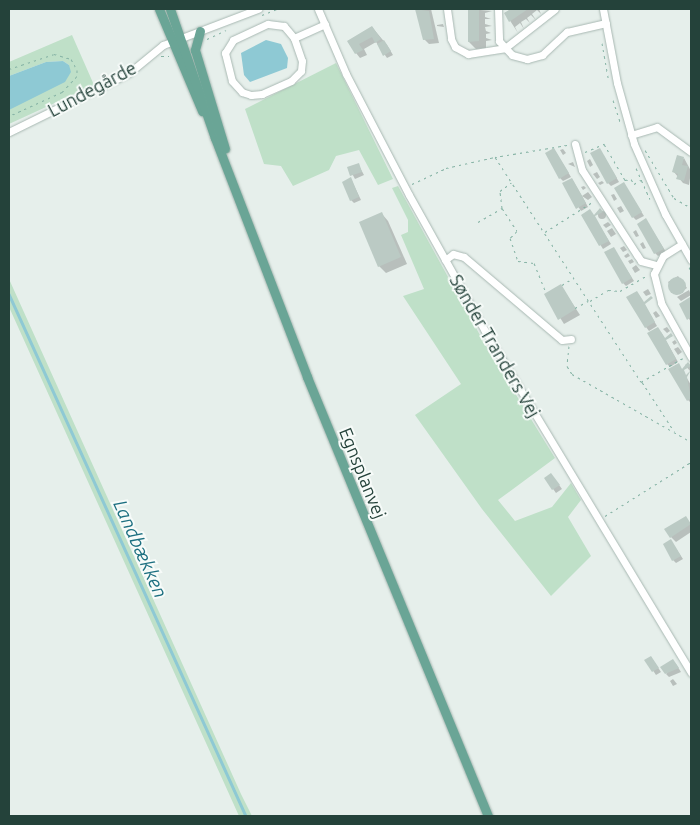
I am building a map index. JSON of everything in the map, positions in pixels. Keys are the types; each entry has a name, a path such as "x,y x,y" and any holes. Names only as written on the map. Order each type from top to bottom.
{"main road":[{"name":"Egnsplanvej","path":"159,9 215,138"},
{"name":"Egnsplanvej","path":"170,9 182,38 215,138 372,541 488,816"},
{"path":"200,31 195,50 236,193"}],"street":[{"name":"Sønder Tranders Vej","path":"318,9 346,74 445,260 691,673"},
{"path":"448,9 451,39 461,52 468,54 505,48 555,9"},
{"path":"498,9 497,33 505,48 520,58 534,58 567,32 606,23"},
{"path":"603,9 617,83 631,134 648,180 691,260"},
{"name":"Lundegårde","path":"9,132 129,74 154,52 172,42 259,12"},
{"path":"272,24 284,26 294,38 302,62 301,71 291,81 262,94 251,94 242,92 232,81 225,53 234,40 272,24"},
{"path":"294,38 325,24"},
{"path":"631,134 657,127 691,152"},
{"path":"576,144 579,163 641,261 656,265"},
{"path":"682,244 663,256 656,265 654,275 661,303 690,355"},
{"path":"445,260 453,254 464,257 562,340 570,340"}],"path":[{"path":"259,12 277,9"},
{"path":"202,44 234,26"},
{"path":"154,52 158,58 171,57"},
{"path":"9,70 54,54 71,59 77,70 77,76 62,92 9,116"},
{"path":"405,188 446,168 495,157 576,144"},
{"path":"589,153 604,144 625,180 631,179 634,184 641,180"},
{"path":"495,157 675,433"},
{"path":"512,183 500,191 502,208 517,231 510,238 518,261 534,263 546,293"},
{"path":"544,232 600,198"},
{"path":"478,222 502,208"},
{"path":"575,308 608,290 620,292 646,276 654,275"},
{"path":"562,285 574,278"},
{"path":"570,340 567,366 572,374 691,442"},
{"path":"642,382 690,355"},
{"path":"599,520 691,462"}],"green space":[{"path":"72,35 94,85 9,124 9,110 69,65 63,61 46,62 9,76 9,62"},
{"path":"336,63 393,179 378,185 359,150 336,156 329,170 293,186 281,166 264,164 245,109"},
{"path":"398,186 486,346 555,458 498,500 515,521 552,507 571,483 581,500 568,517 591,556 551,596 482,509 415,415 461,384 403,296 424,289 401,235 408,232 408,220 392,188"},
{"path":"9,279 252,816 239,816 9,307"}],"water":[{"path":"266,40 281,44 288,58 287,68 250,82 244,75 241,53"},
{"path":"63,61 69,65 71,72 65,82 9,110 9,76 46,62"}],"building":[{"path":"415,9 429,11 434,39 423,40"},
{"path":"468,9 479,9 479,41 468,42"},
{"path":"511,9 528,9 509,22 504,13"},
{"path":"372,26 381,39 375,43 372,37 359,44 363,50 355,54 347,41"},
{"path":"384,40 391,51 383,56 377,44"},
{"path":"554,148 569,173 559,179 545,153"},
{"path":"600,148 617,178 607,184 590,153"},
{"path":"677,155 684,157 682,165 688,166 684,181 676,179 678,174 672,172"},
{"path":"359,163 362,172 350,176 347,167"},
{"path":"351,177 359,197 350,201 342,182"},
{"path":"572,178 586,203 576,209 562,183"},
{"path":"624,182 642,212 632,218 614,188"},
{"path":"600,208 603,212 595,216 609,241 599,246 581,215 590,209 594,215"},
{"path":"382,212 401,257 378,267 359,222"},
{"path":"646,218 664,249 654,254 637,224"},
{"path":"614,247 632,278 622,284 604,252"},
{"path":"677,277 683,280 686,286 683,292 677,295 671,292 668,286 671,280"},
{"path":"561,284 576,309 558,320 544,294"},
{"path":"637,291 644,302 651,296 653,298 645,304 655,322 645,328 626,297"},
{"path":"690,297 691,317 687,320 679,304"},
{"path":"658,327 665,338 671,333 673,336 666,340 676,359 666,365 647,333"},
{"path":"688,362 691,366 684,370 686,375 691,370 687,377 691,398 687,401 668,369 679,363 682,369"},
{"path":"551,473 560,485 552,490 544,478"},
{"path":"686,516 691,524 670,538 664,529"},
{"path":"671,539 681,556 672,561 663,544"},
{"path":"651,656 659,668 652,672 644,660"},
{"path":"673,659 679,668 665,674 660,667"}],"waterway":[{"name":"Landbækken","path":"9,294 246,816"}]}
